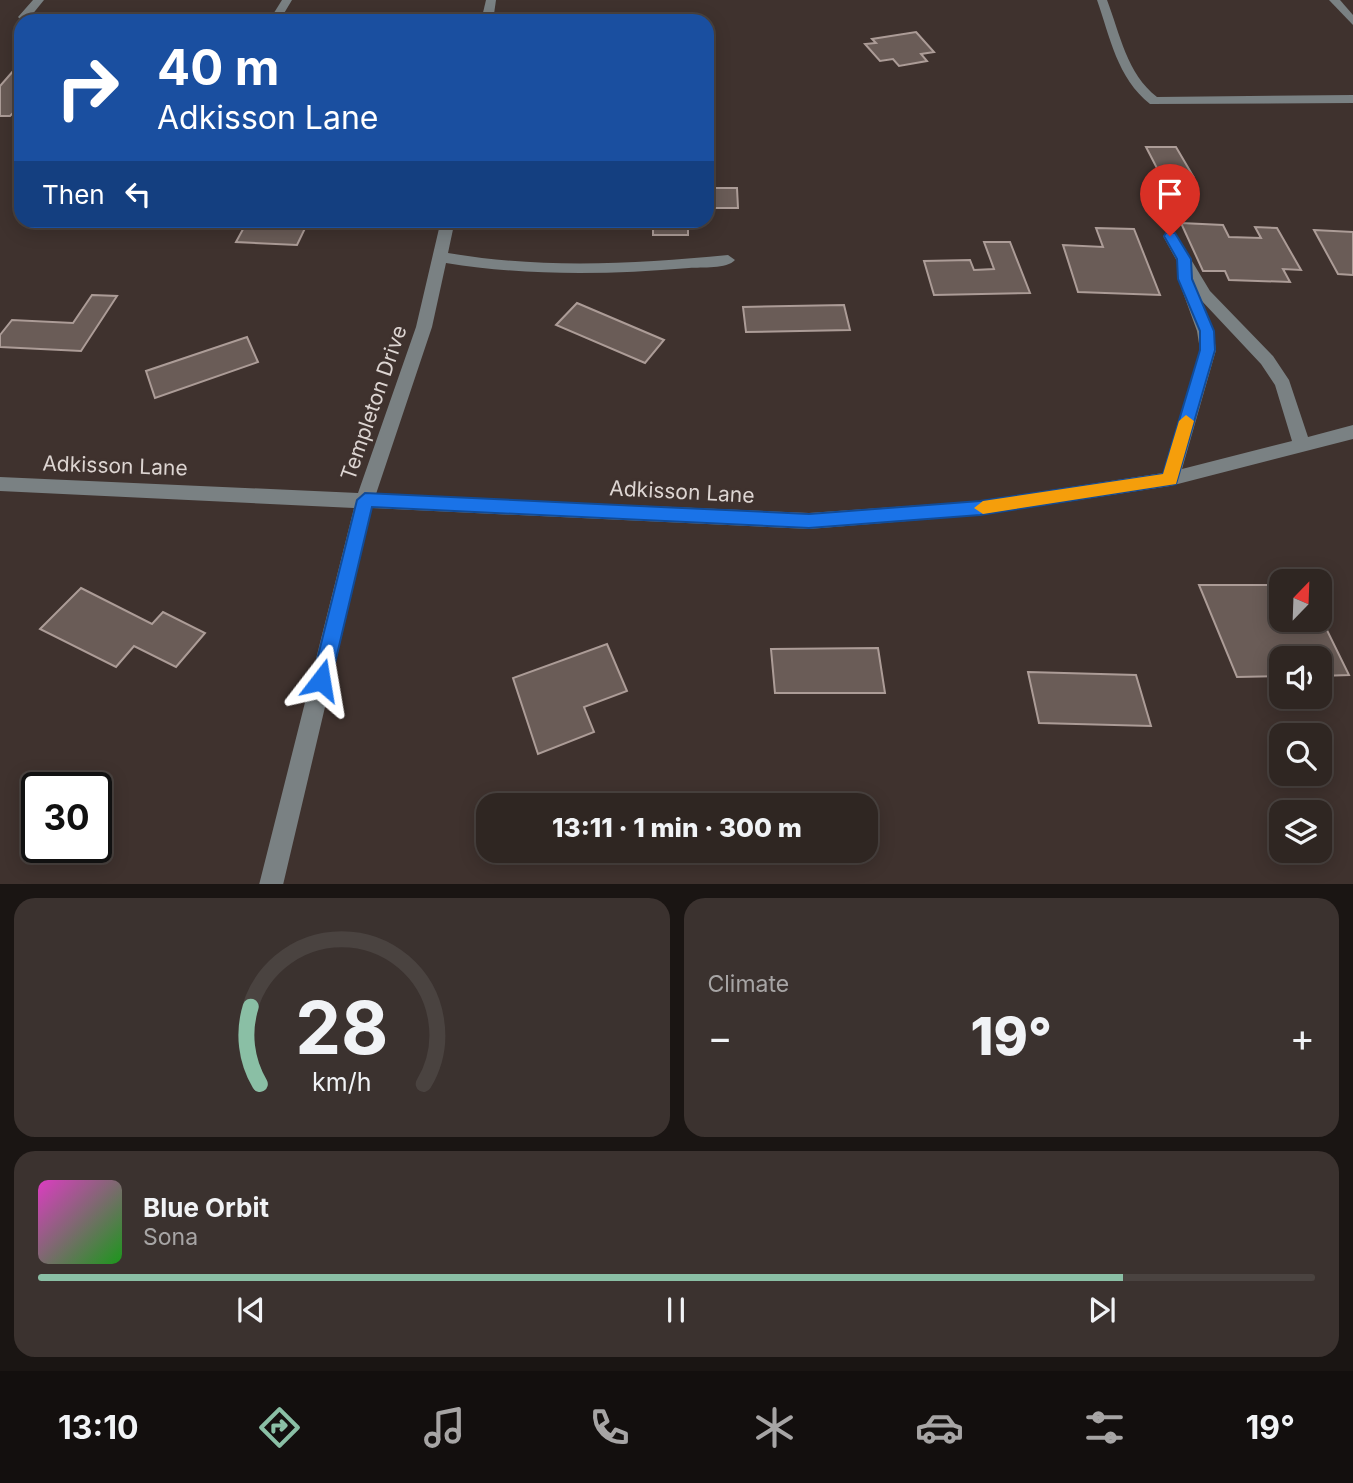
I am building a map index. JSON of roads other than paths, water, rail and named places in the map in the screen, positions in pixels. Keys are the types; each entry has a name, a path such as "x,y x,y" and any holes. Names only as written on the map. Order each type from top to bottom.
{"street":[{"path":"27,14 39,0"},
{"path":"1102,0 1126,68 1142,94 1154,101 1353,99"},
{"path":"1334,0 1353,22"},
{"name":"Templeton Drive","path":"271,884 365,500 424,327 446,228"},
{"path":"1170,236 1204,294 1267,360 1283,384 1303,445"},
{"path":"441,257 505,265 610,267 728,260"},
{"path":"1170,479 1208,350 1207,331 1185,279 1184,259"},
{"name":"Adkisson Lane","path":"0,484 809,521 980,508 1170,479 1353,432"}]}
